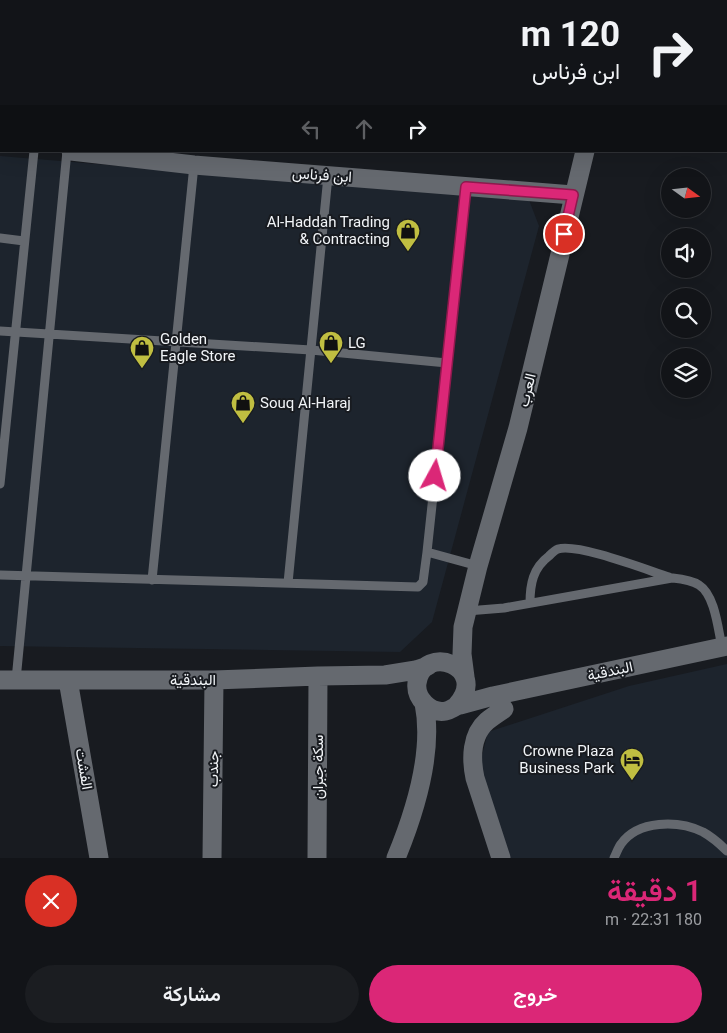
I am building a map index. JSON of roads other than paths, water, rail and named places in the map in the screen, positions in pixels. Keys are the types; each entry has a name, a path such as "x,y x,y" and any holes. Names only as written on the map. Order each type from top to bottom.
{"street":[{"name":"ابن فرناس","path":"77,152 194,166 573,195"},
{"name":"العرب","path":"466,681 462,654 465,619 478,566 518,428 585,152"},
{"name":"العرب","path":"435,663 450,653 465,619"},
{"name":"البندقية","path":"452,708 498,703 724,646"},
{"name":"البندقية","path":"8,680 214,680 318,676 385,676 416,670 435,663"},
{"path":"396,858 418,790 427,746 426,715 417,686 418,678 435,663 457,666 466,681 498,703 475,743 472,754 472,766 501,858"},
{"name":"سكة جبران","path":"317,858 318,676"},
{"name":"البندقية","path":"385,676 413,688 421,698"},
{"name":"الفشت","path":"68,680 99,858"},
{"name":"جندب","path":"212,858 214,680"},
{"path":"427,746 452,708 463,699 466,681"},
{"path":"421,698 434,710 452,708"}],"lane":[{"path":"0,482 34,152"},
{"path":"8,680 26,576 49,333 69,152"},
{"path":"152,580 194,166"},
{"path":"288,583 328,176"},
{"path":"0,576 418,587 423,582 427,552 466,187"},
{"path":"0,238 24,241"},
{"path":"0,331 311,350 446,363"},
{"path":"530,603 530,589 534,571 543,560 557,550 570,548 586,551 672,578 688,580 699,585 706,591 716,616 724,646"},
{"path":"427,552 478,566"},
{"path":"465,619 504,608 672,578"},
{"path":"614,858 621,844 641,828 665,824 701,831 715,839 727,851"}],"place":[{"name":"Al-Haddah Trading & Contracting","path":"408,252"},
{"name":"LG","path":"331,364"},
{"name":"Golden Eagle Store","path":"142,369"},
{"name":"Souq Al-Haraj","path":"243,424"},
{"name":"Crowne Plaza Business Park","path":"632,781"}]}
